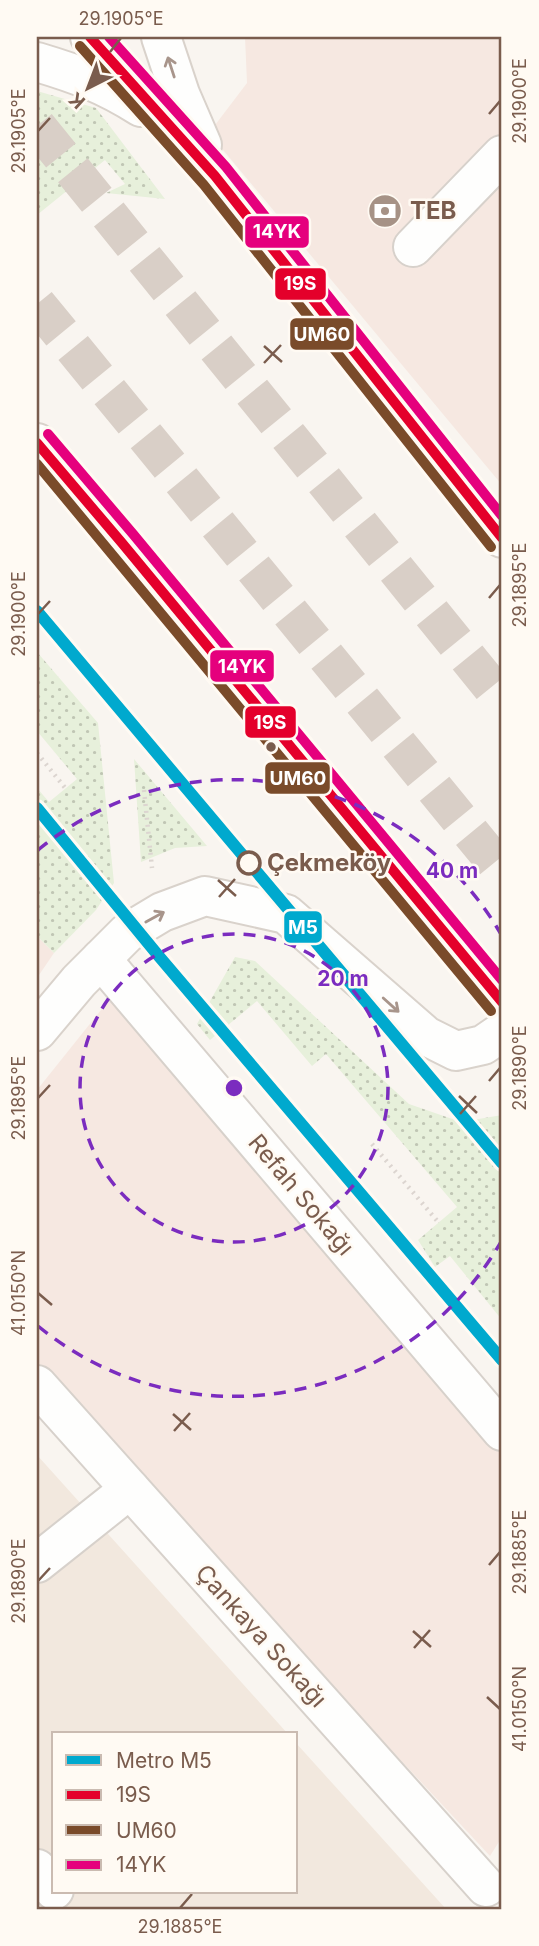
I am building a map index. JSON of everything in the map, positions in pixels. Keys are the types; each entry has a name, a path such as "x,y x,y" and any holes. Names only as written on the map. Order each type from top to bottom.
{"main road":[{"path":"90,37 215,176 502,538"},
{"path":"161,37 180,94 215,176"},
{"path":"37,62 82,76 119,93 172,127"},
{"path":"413,247 502,155"},
{"path":"38,452 122,543 502,1002"},
{"path":"37,1031 79,981 127,933 162,912 205,896 286,914 426,1037 456,1051 483,1045 502,1032"},
{"name":"Refah Sokağı","path":"101,959 502,1432"},
{"name":"Çankaya Sokağı","path":"37,1385 491,1886"},
{"path":"37,1563 130,1489"},
{"path":"37,1869 52,1887"},
{"path":"58,1894 71,1909"}],"path":[{"path":"37,753 66,789"},
{"path":"144,790 153,876"},
{"path":"372,1144 439,1223"}],"shaded area":[{"path":"245,37 502,37 502,485 209,133 247,83"},
{"path":"37,936 54,953 37,978"},
{"path":"109,1000 502,1422 502,1837 490,1856 37,1370 37,1090"},
{"path":"37,1455 286,1732 52,1732 52,1894 298,1894 298,1745 446,1909 37,1909"}],"green space":[{"path":"37,91 96,108 165,199 106,193 125,184 105,160 37,215"},
{"path":"37,652 98,723 114,883 96,910 54,953 37,936 37,788 49,802 77,779 37,731"},
{"path":"134,759 207,846 175,848 141,862"},
{"path":"235,957 255,961 409,1104 461,1122 502,1115 502,1320 450,1256 435,1267 418,1240 457,1207 326,1054 312,1066 257,1001 210,1040 197,1024"}],"tunnel":[{"path":"37,126 502,700"},
{"path":"37,304 502,871"}],"metro line":[{"name":"M5","path":"37,611 502,1163"},
{"name":"M5","path":"37,808 157,954 502,1360"}],"transit line":[{"name":"19S","path":"90,37 215,176 502,538"},
{"name":"14YK","path":"109,37 226,167 502,516"},
{"name":"UM60","path":"80,46 204,185 491,547"},
{"name":"14YK","path":"48,434 502,980"},
{"name":"19S","path":"37,443 502,1002"},
{"name":"UM60","path":"37,464 491,1011"}],"place":[{"name":"TEB","path":"385,211"},
{"name":"Çekmeköy","path":"249,863"}]}
